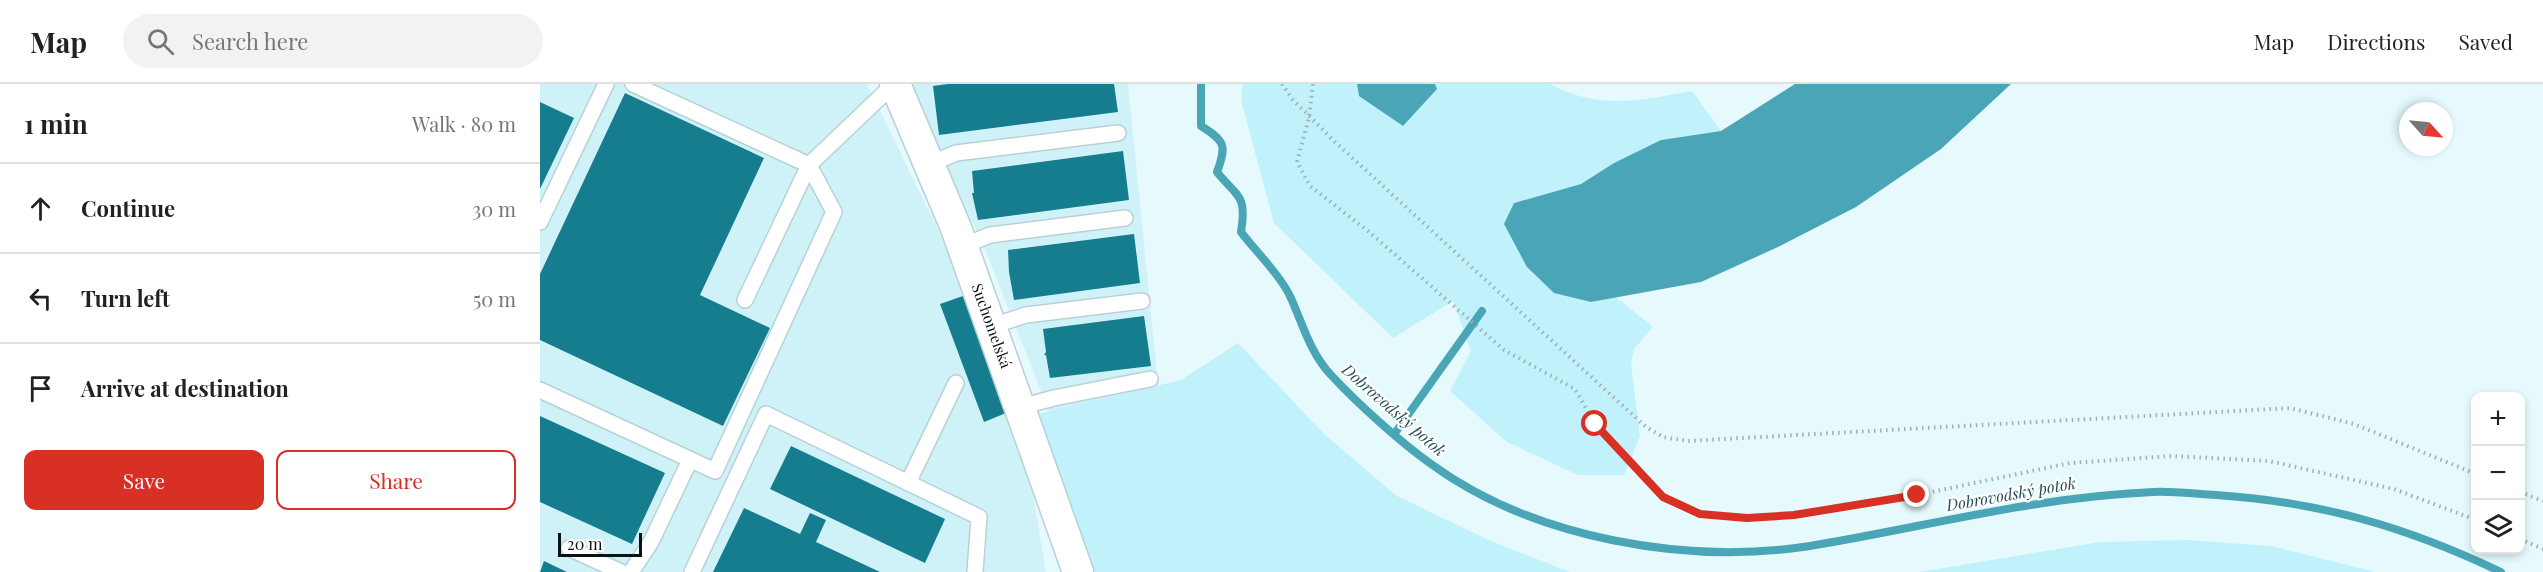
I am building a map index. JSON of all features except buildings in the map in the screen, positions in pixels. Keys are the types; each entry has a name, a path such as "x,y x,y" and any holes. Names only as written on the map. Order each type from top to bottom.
{"street":[{"name":"Suchomelská","path":"895,84 963,246 1078,572"}],"lane":[{"path":"540,222 606,84"},
{"path":"540,390 715,471 834,212 809,165 633,84"},
{"path":"745,300 809,165 895,84"},
{"path":"930,164 956,153 1118,133"},
{"path":"963,246 990,235 1125,218"},
{"path":"992,326 1026,315 1142,301"},
{"path":"1020,407 1150,379"},
{"path":"908,483 956,383"},
{"path":"692,572 766,414 980,517 975,572"},
{"path":"631,572 651,542 690,460"},
{"path":"570,548 621,572"}],"path":[{"path":"1282,84 1309,117 1647,427 1664,437 1689,441 2290,408 2354,424 2471,472"},
{"path":"1313,84 1309,117 1297,162 1310,186 1368,231 1503,350 1575,389 1595,424 1663,497 1700,514 1747,518 1794,515 1917,495 2070,463 2172,456 2270,461 2394,489 2471,518"},
{"path":"2525,494 2543,501"},
{"path":"2525,541 2543,549"}],"shaded area":[{"path":"540,84 867,84 959,273 1031,483 1046,572 540,572"},
{"path":"907,84 1128,84 1160,403 1053,421 984,247"},
{"path":"1242,84 1550,84 1586,98 1621,101 1692,91 1721,131 1661,140 1614,163 1581,184 1514,203 1591,302 1616,297 1653,327 1634,349 1631,365 1640,436 1624,475 1578,475 1507,442 1450,391 1471,351 1453,301 1393,338 1274,223 1242,104"},
{"path":"1238,343 1325,435 1397,496 1493,542 1570,572 1094,572 1038,414 1181,380"},
{"path":"2188,540 2271,546 2375,572 1919,572 2100,542"}],"water":[{"path":"1357,84 1435,84 1437,89 1403,126 1359,96"},
{"path":"1795,84 2011,84 1941,149 1856,207 1778,247 1701,282 1591,302 1554,293 1527,267 1504,224 1514,203 1581,184 1614,163 1661,140 1721,131"}],"waterway":[{"name":"Dobrovodský potok","path":"1201,84 1201,126 1222,144 1222,156 1217,172 1242,203 1241,232 1289,294 1311,346 1323,366 1366,410 1419,455 1472,490 1516,511 1564,528 1613,540 1663,548 1713,552 1763,551 1810,546 2023,506 2109,495 2177,492 2255,498 2363,519 2432,542 2501,572"},
{"path":"1395,433 1482,311"}],"route":[{"path":"1595,424 1663,497 1700,514 1747,518 1794,515 1917,495"}]}
